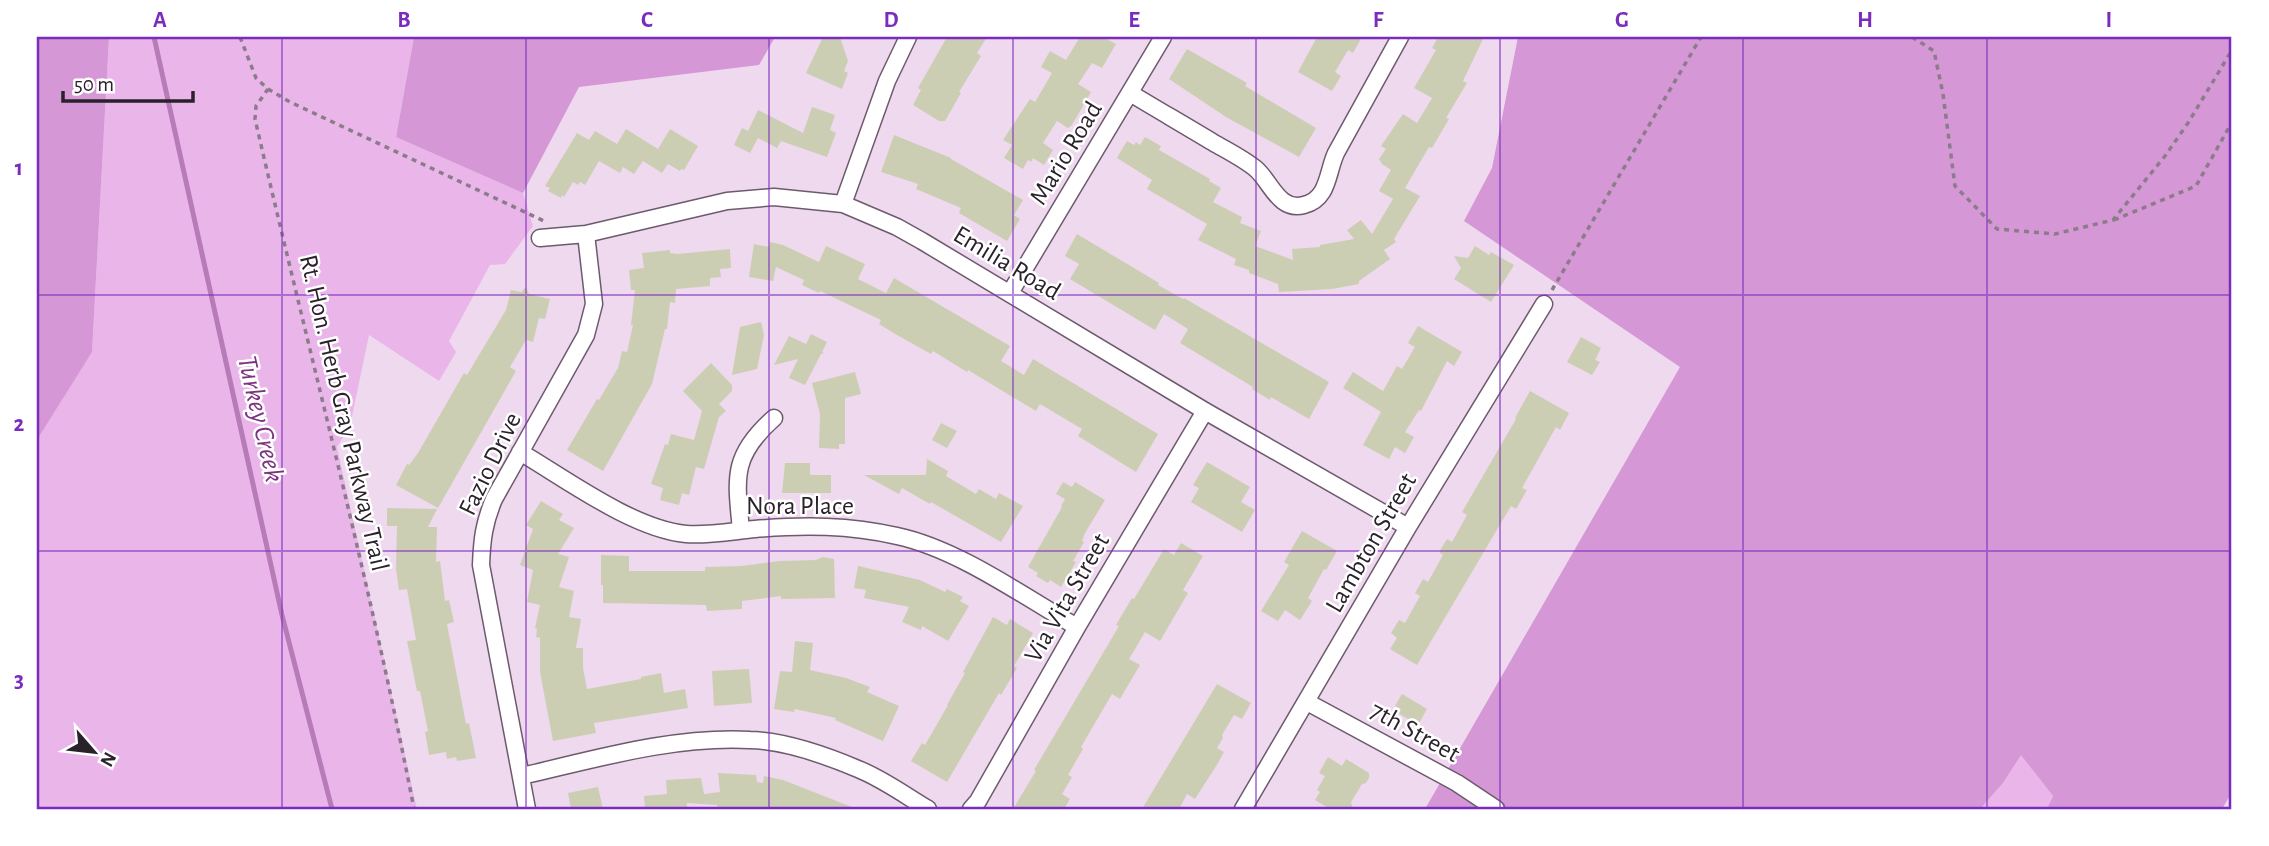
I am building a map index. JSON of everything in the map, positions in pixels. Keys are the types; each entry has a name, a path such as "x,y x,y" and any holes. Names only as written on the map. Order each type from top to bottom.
{"street":[{"path":"843,204 887,81 908,37"},
{"name":"Mario Road","path":"1010,293 1163,37"},
{"path":"1130,93 1255,168 1281,201 1301,206 1319,198 1325,190 1336,153 1400,37"},
{"name":"Emilia Road","path":"540,238 586,234 727,201 774,197 843,204 905,232 1205,411 1408,527"},
{"name":"Fazio Drive","path":"527,809 481,565 485,521 520,452 578,351 592,319 594,288 586,234"},
{"name":"Lambton Street","path":"1243,809 1408,527 1544,304"},
{"name":"Via Vita Street","path":"971,809 1205,411"},
{"path":"741,530 736,484 738,469 751,441 774,418"},
{"name":"Nora Place","path":"520,452 638,521 687,535 820,525 875,531 901,537 937,549 969,565 1077,627"},
{"name":"7th Street","path":"1307,702 1457,783 1496,809"},
{"path":"522,776 612,755 694,742 751,740 779,744 861,770 928,809"}],"path":[{"path":"240,37 256,78 268,89 290,102 550,224"},
{"path":"1544,304 1701,37"},
{"path":"1912,37 1934,51 1944,94 1955,186 1997,229 2055,234 2113,220 2196,186 2232,122"},
{"path":"2113,220 2173,145 2232,50"},
{"name":"Rt. Hon. Herb Gray Parkway Trail","path":"268,89 256,106 255,119 346,501 414,809"}],"shaded area":[{"path":"37,37 109,37 92,352 37,440"},
{"path":"109,37 414,37 396,137 523,193 533,226 505,264 490,265 449,341 456,352 439,381 369,335 350,426 337,447 417,809 37,809 37,440 92,351"},
{"path":"414,37 775,37 759,65 579,87 523,193 396,137"},
{"path":"1518,37 2232,37 2232,792 2222,809 2047,809 2053,796 2021,755 2003,783 1980,809 1425,809 1680,367 1464,221 1492,168"},
{"path":"2021,754 2053,796 2047,809 1980,809 2003,783"}],"building":[{"path":"823,37 840,37 848,61 844,71 848,73 842,89 806,73"},
{"path":"947,37 987,37 977,53 981,56 945,121 939,121 913,105 921,90 918,88"},
{"path":"1080,37 1103,37 1116,44 1102,68 1092,63 1078,84 1091,92 1072,125 1068,128 1057,121 1043,143 1053,150 1044,165 1033,158 1031,162 1028,160 1023,169 1004,158 1012,145 1003,140 1030,99 1035,102 1052,73 1041,67 1050,51 1066,60"},
{"path":"1317,37 1362,37 1353,53 1348,50 1335,72 1341,76 1332,91 1298,72"},
{"path":"1438,37 1484,37 1463,81 1467,83 1446,118 1449,119 1405,188 1420,196 1394,239 1396,242 1384,250 1390,259 1359,281 1359,284 1332,289 1279,292 1278,284 1234,265 1236,259 1198,240 1207,224 1147,189 1152,180 1117,158 1127,141 1140,145 1145,137 1161,146 1159,150 1221,188 1213,202 1242,217 1240,223 1261,231 1255,246 1293,260 1292,249 1320,247 1354,239 1347,230 1361,220 1372,234 1393,199 1379,191 1391,170 1379,159 1386,149 1381,146 1403,114 1417,123 1432,98 1414,88 1436,50 1432,48"},
{"path":"1187,49 1247,83 1245,86 1316,128 1299,157 1226,117 1169,79"},
{"path":"812,107 835,115 830,130 836,133 827,157 781,141 777,148 758,138 750,153 734,145 742,128 748,131 758,110 803,133"},
{"path":"626,129 658,149 670,129 698,146 684,170 680,171 668,164 662,173 643,161 634,174 623,167 620,173 599,161 585,185 573,182 561,198 548,191 550,188 545,186 577,133 589,140 595,131 617,144"},
{"path":"894,135 951,158 1023,200 1014,215 1020,219 1007,241 959,213 961,208 916,189 918,184 881,172"},
{"path":"1077,234 1159,283 1158,285 1329,382 1309,419 1271,397 1270,400 1180,343 1188,329 1164,314 1155,330 1070,279 1079,264 1065,256"},
{"path":"770,242 783,245 819,262 826,246 865,264 858,279 886,293 894,278 1010,346 1001,361 1024,375 1033,359 1158,434 1136,472 1078,436 1082,429 1040,404 1036,411 968,370 967,372 933,351 931,354 897,335 879,324 881,320 802,285 804,280 776,267 773,281 749,277 754,244 769,247"},
{"path":"1475,246 1514,265 1491,302 1454,279 1461,268 1454,256 1468,258"},
{"path":"730,249 731,268 720,269 721,277 710,278 710,286 676,289 675,303 670,302 667,329 652,384 603,471 567,450 618,368 622,351 627,352 633,325 635,290 631,290 629,270 644,268 642,253 670,250 670,253 677,254"},
{"path":"526,287 529,294 550,299 545,319 539,318 533,342 526,340 510,367 516,371 438,508 396,485 506,310 511,290 521,292"},
{"path":"761,322 764,335 757,369 732,375 740,327"},
{"path":"1418,326 1462,352 1454,366 1447,361 1421,411 1419,410 1405,432 1414,437 1405,453 1395,447 1389,459 1363,445 1381,412 1343,388 1353,372 1383,391 1397,366 1402,369 1415,347 1408,343"},
{"path":"811,334 827,342 822,352 824,353 805,385 789,378 798,359 774,365 789,336 806,344"},
{"path":"1581,337 1601,348 1595,360 1600,362 1592,375 1567,362"},
{"path":"711,363 732,385 732,391 719,404 726,411 719,417 704,469 696,467 689,495 682,493 679,505 660,500 663,488 651,484 665,444 668,445 671,434 694,440 702,411 683,391"},
{"path":"855,372 861,394 845,398 845,444 839,444 839,449 819,448 820,414 812,383"},
{"path":"1530,391 1569,413 1560,430 1556,427 1522,488 1527,490 1516,509 1511,506 1417,665 1390,649 1397,638 1391,633 1399,620 1405,623 1420,596 1415,593 1423,579 1428,582 1443,555 1439,552 1447,539 1452,542 1467,515 1462,512"},
{"path":"941,423 957,431 947,448 932,440"},
{"path":"927,459 948,471 946,476 976,494 979,489 996,499 999,493 1023,506 1001,542 931,502 930,504 902,488 899,494 864,475 926,475"},
{"path":"1207,462 1250,487 1241,502 1255,510 1242,532 1191,502 1199,488 1193,485"},
{"path":"785,463 810,463 810,475 831,475 831,493 782,493"},
{"path":"1063,482 1072,487 1075,482 1105,500 1085,533 1084,542 1073,561 1076,562 1061,587 1036,576 1038,573 1028,567 1062,507 1065,499 1056,494"},
{"path":"541,501 563,514 559,520 574,528 558,554 569,557 559,587 574,591 569,617 581,619 576,648 583,648 587,689 661,673 664,693 685,689 688,708 594,723 596,733 553,741 540,672 540,638 536,637 535,628 540,605 527,602 533,570 520,565 533,529 526,525"},
{"path":"387,508 437,509 428,527 437,527 436,562 440,561 445,601 449,600 454,622 447,624 466,724 469,723 476,758 457,761 456,757 447,759 446,752 429,755 425,732 428,731 407,641 416,640 407,589 399,590 396,569 397,526 387,526"},
{"path":"1302,531 1337,551 1308,598 1312,601 1300,620 1285,610 1278,621 1261,611 1289,565 1284,562"},
{"path":"1181,543 1203,556 1183,590 1188,593 1160,641 1145,632 1129,659 1140,665 1120,699 1112,694 1081,747 1083,749 1068,775 1072,777 1062,794 1070,799 1064,809 1013,809 1119,626 1116,625 1132,598 1134,599 1164,549 1174,555"},
{"path":"601,555 629,556 629,571 705,571 705,567 816,560 823,557 834,559 835,598 781,599 781,596 742,601 742,609 707,611 706,605 603,603"},
{"path":"858,566 920,580 945,592 947,589 963,597 960,601 969,606 948,641 922,626 921,630 902,622 909,607 864,598 866,590 854,588"},
{"path":"993,617 1007,625 1010,619 1033,633 1014,666 1017,668 1001,695 999,693 947,782 911,761 922,743 925,745 948,705"},
{"path":"795,641 813,643 810,670 846,678 870,687 867,692 899,706 883,741 835,720 836,718 795,709 794,712 774,709 780,671 792,672"},
{"path":"749,669 752,703 714,706 712,671"},
{"path":"1217,684 1251,703 1242,719 1234,715 1222,735 1217,748 1224,752 1218,763 1195,799 1187,794 1179,809 1142,809"},
{"path":"1402,694 1427,709 1418,725 1398,713 1401,709 1395,706"},
{"path":"1328,757 1342,766 1346,759 1369,773 1366,783 1362,784 1351,802 1353,809 1330,809 1315,800 1325,776 1319,773"},
{"path":"718,773 756,775 757,782 763,783 764,776 783,780 857,809 717,809 717,805 687,803 687,809 645,809 644,796 667,794 666,780 701,778 704,794 720,792"},
{"path":"598,787 603,809 571,809 568,793"}],"waterway":[{"name":"Turkey Creek","path":"154,37 282,615 332,809"}]}
